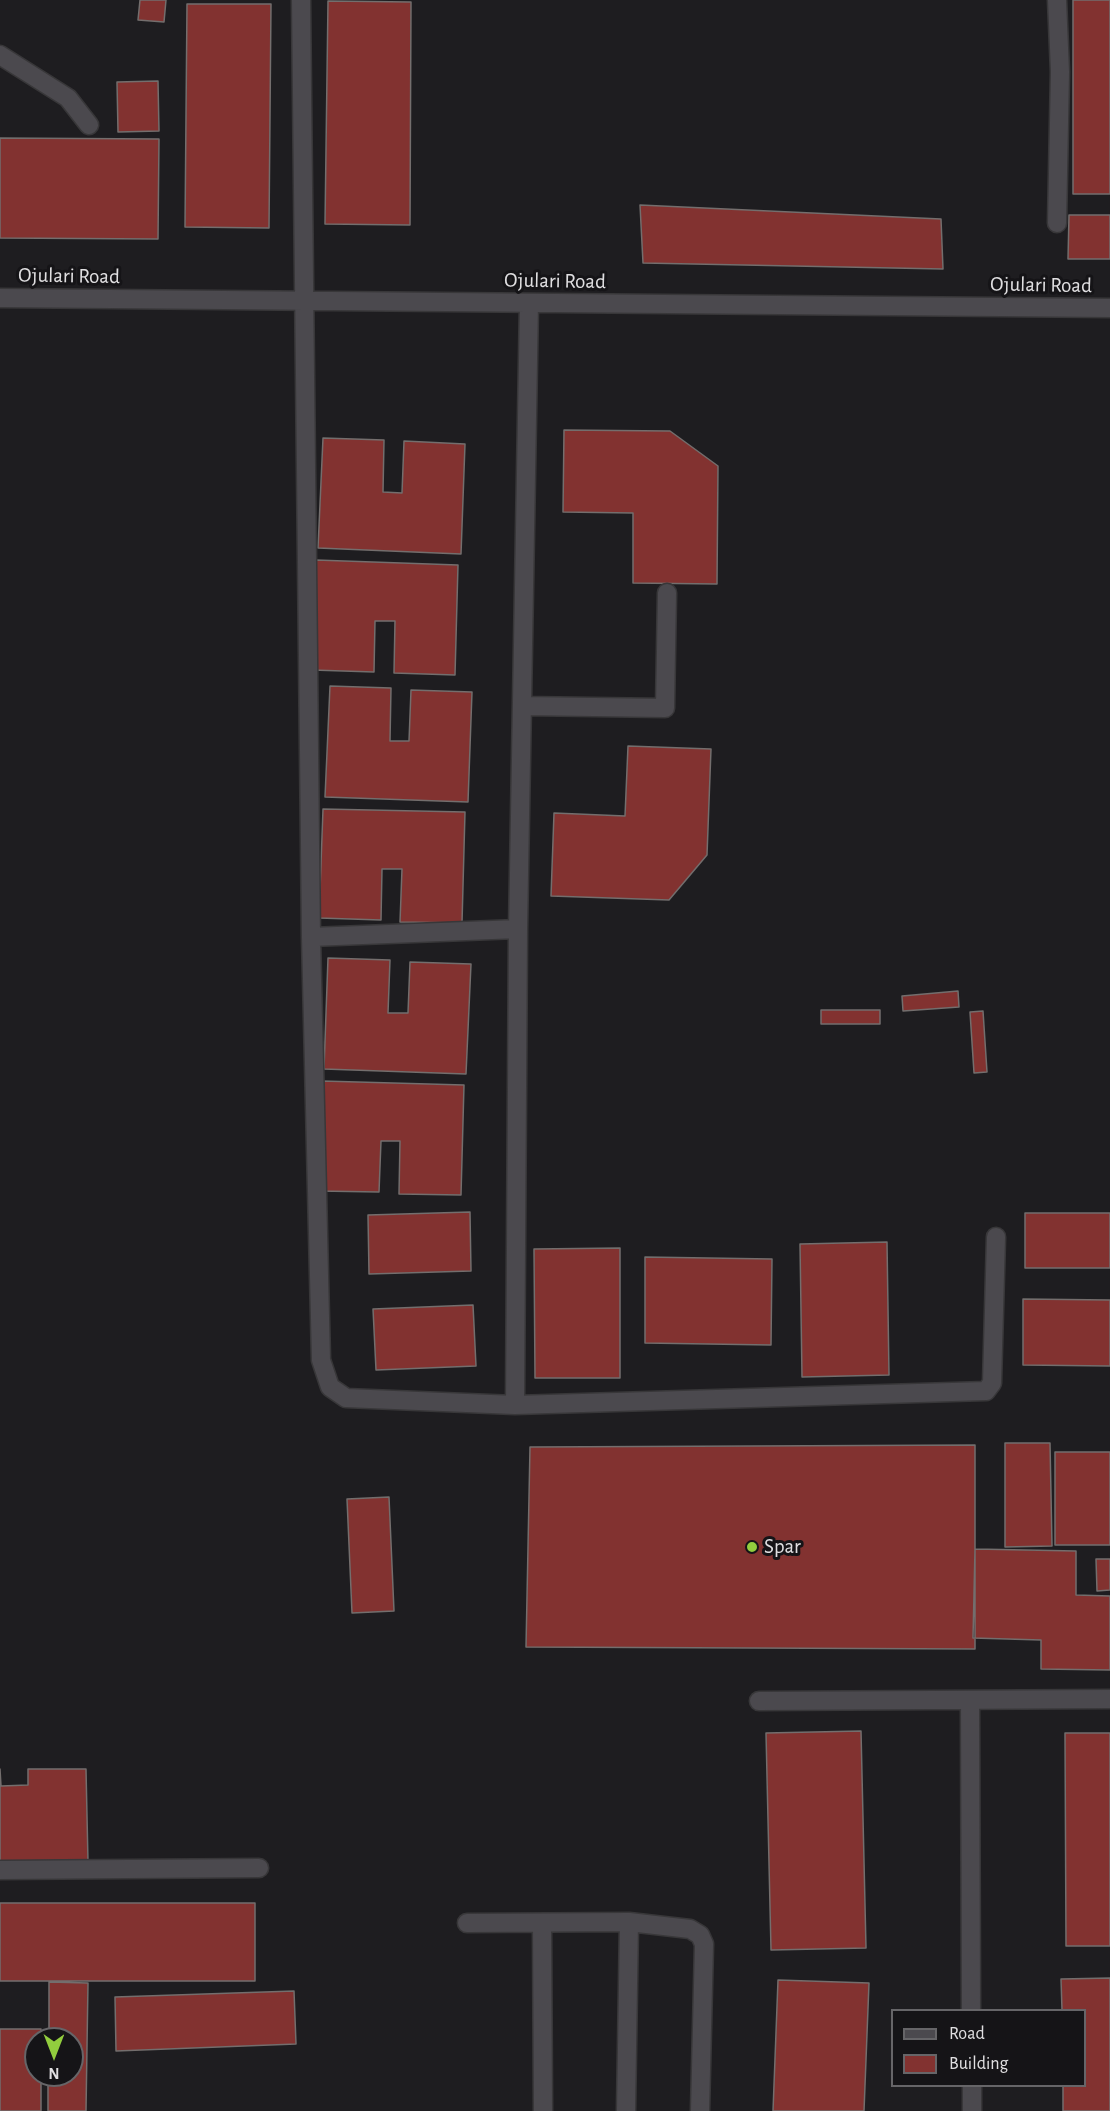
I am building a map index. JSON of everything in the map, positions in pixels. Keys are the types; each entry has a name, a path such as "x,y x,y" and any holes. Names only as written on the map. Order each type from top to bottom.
{"street":[{"path":"301,0 311,937 321,1360 330,1387 346,1398 514,1406 986,1391 992,1383 996,1238"},
{"path":"1057,223 1060,72 1058,0"},
{"path":"0,55 68,98 89,125"},
{"name":"Ojulari Road","path":"0,298 1110,308"},
{"path":"514,1406 518,928 529,303"},
{"path":"523,706 665,708 667,593"},
{"path":"311,937 518,928"},
{"path":"759,1701 1110,1699"},
{"path":"970,1700 971,2009"},
{"path":"0,1870 259,1868"},
{"path":"626,2111 629,1922"},
{"path":"467,1923 629,1922 690,1929 700,1935 704,1944 700,2111"},
{"path":"542,1923 543,2111"},
{"path":"972,2087 972,2111"}],"building":[{"path":"140,0 166,0 164,22 138,20"},
{"path":"1073,0 1110,0 1110,194 1073,194"},
{"path":"328,1 411,2 410,225 325,224"},
{"path":"187,4 271,4 269,228 185,227"},
{"path":"158,81 159,131 118,132 117,82"},
{"path":"0,138 159,139 158,239 0,238"},
{"path":"640,205 941,219 943,269 643,263"},
{"path":"1069,215 1110,215 1110,259 1068,259"},
{"path":"564,430 670,431 718,466 717,584 633,583 633,513 563,512"},
{"path":"323,438 384,440 383,492 402,493 404,441 465,444 461,554 318,548"},
{"path":"316,560 458,565 455,675 394,673 395,621 375,621 374,672 312,670"},
{"path":"330,686 391,688 390,741 409,741 411,690 472,692 468,802 325,797"},
{"path":"628,746 711,749 707,855 669,900 551,896 554,813 625,816"},
{"path":"323,809 465,812 462,923 400,922 402,869 382,869 381,920 319,918"},
{"path":"328,958 390,960 388,1013 408,1013 410,962 471,964 466,1074 324,1069"},
{"path":"958,991 959,1007 903,1011 902,996"},
{"path":"821,1010 880,1010 880,1024 821,1024"},
{"path":"983,1011 987,1072 974,1073 970,1012"},
{"path":"322,1081 464,1085 461,1195 399,1194 400,1141 381,1141 379,1192 318,1191"},
{"path":"470,1212 471,1271 369,1274 368,1215"},
{"path":"1025,1213 1110,1213 1110,1268 1025,1268"},
{"path":"887,1242 889,1375 802,1377 800,1244"},
{"path":"620,1248 620,1378 535,1378 534,1249"},
{"path":"645,1257 772,1259 771,1345 645,1343"},
{"path":"1023,1299 1110,1300 1110,1366 1023,1365"},
{"path":"473,1305 476,1366 376,1370 373,1309"},
{"path":"1005,1443 1050,1443 1052,1546 1005,1547"},
{"name":"Spar","path":"975,1445 975,1649 526,1647 530,1447"},
{"path":"1055,1452 1110,1452 1110,1545 1055,1545"},
{"path":"389,1497 394,1611 352,1613 347,1499"},
{"path":"975,1549 1076,1551 1076,1595 1110,1596 1110,1670 1041,1669 1041,1640 973,1638"},
{"path":"1096,1559 1110,1559 1110,1590 1097,1591"},
{"path":"861,1731 866,1948 771,1950 766,1733"},
{"path":"1065,1733 1110,1733 1110,1946 1066,1946"},
{"path":"0,1769 1,1786 28,1785 28,1769 86,1769 88,1862 0,1863"},
{"path":"0,1903 255,1903 255,1981 0,1981"},
{"path":"1110,1978 1110,2111 1063,2111 1063,2087 1086,2087 1086,2009 1062,2009 1061,1979"},
{"path":"778,1980 869,1983 864,2111 773,2111"},
{"path":"49,1982 88,1983 86,2111 48,2111 48,2087 84,2087 84,2027 49,2027"},
{"path":"294,1991 296,2044 116,2051 115,1997"},
{"path":"0,2029 24,2029 24,2087 41,2087 41,2111 0,2111"}],"place":[{"name":"Spar","path":"752,1547"}]}
